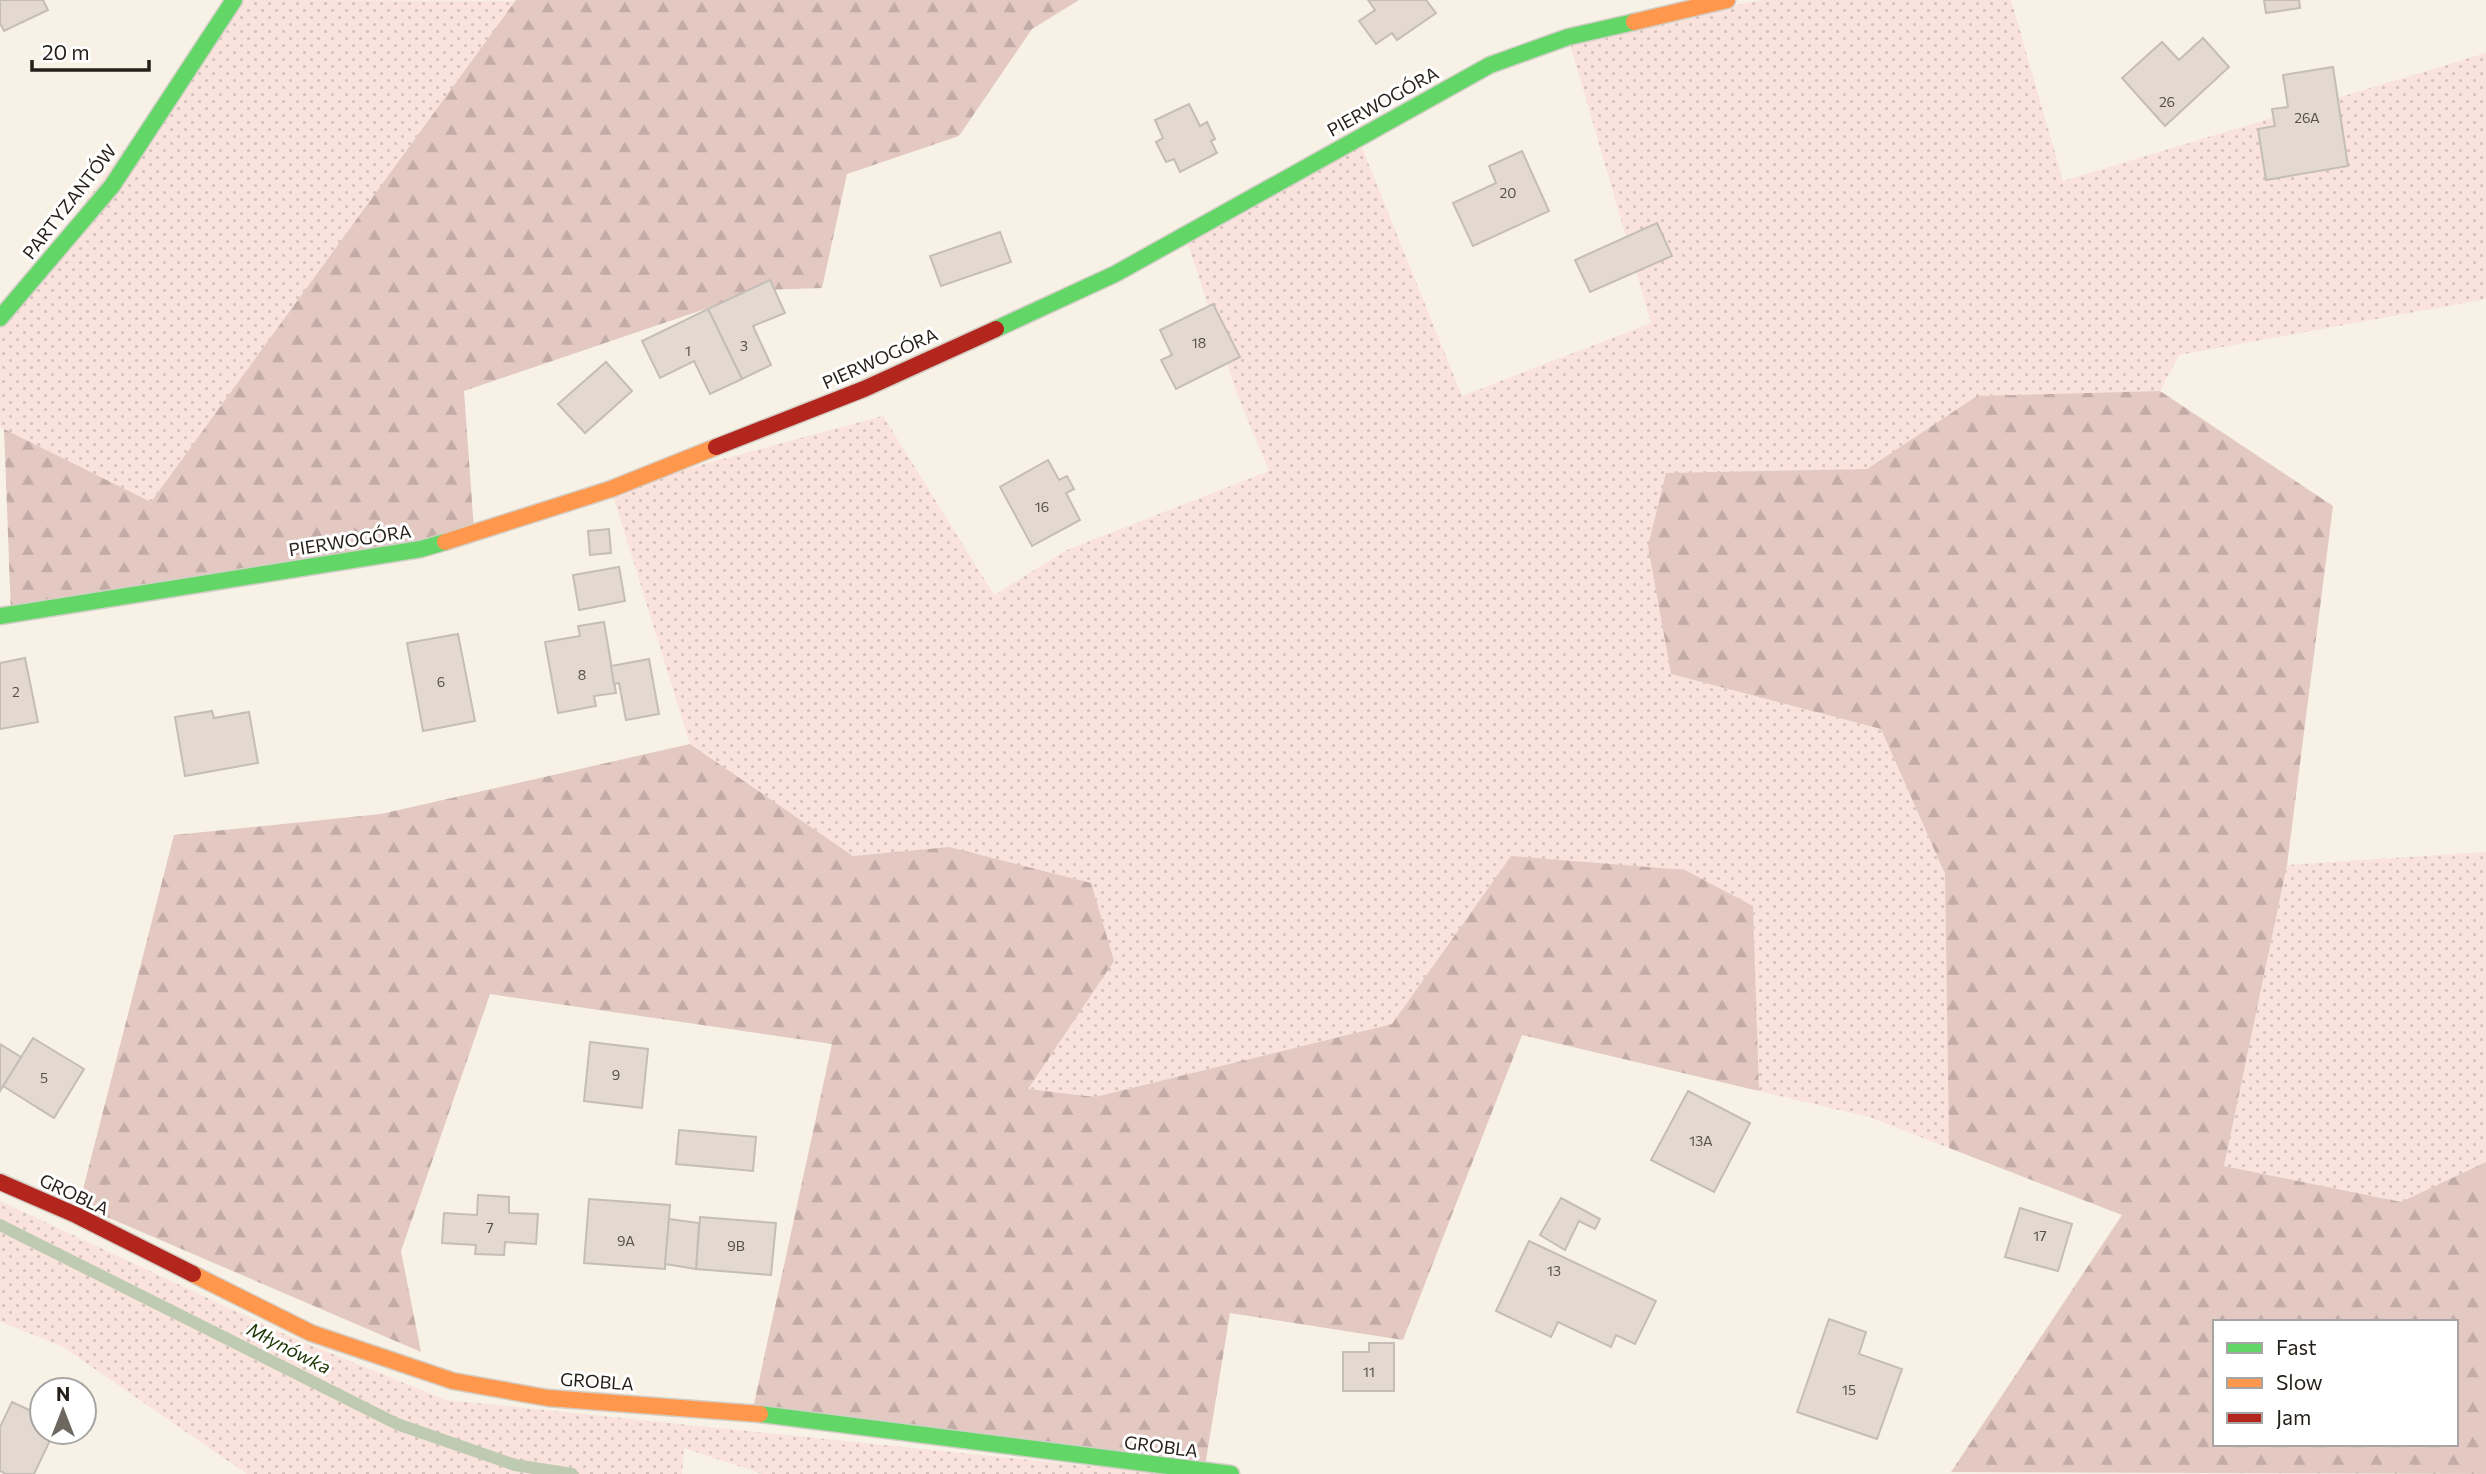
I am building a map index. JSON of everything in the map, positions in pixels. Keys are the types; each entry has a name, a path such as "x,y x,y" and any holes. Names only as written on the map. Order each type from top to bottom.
{"street":[{"name":"PARTYZANTÓW","path":"0,318 111,186 234,0"},
{"name":"PIERWOGÓRA","path":"0,616 421,549 611,489 864,389 1115,274 1490,65 1568,37 1727,0"},
{"name":"GROBLA","path":"0,1182 76,1215 311,1334 453,1381 548,1398 752,1413 1231,1474"}],"shaded area":[{"path":"234,0 516,1 151,502 0,427 0,318"},
{"path":"1763,0 2011,0 2063,181 2486,53 2486,299 2179,355 2160,391 1977,396 1867,469 1666,474 1671,674 1881,729 1945,874 1949,1148 1869,1117 1759,1091 1753,906 1511,856 1392,1024 1095,1097 1027,1089 1114,961 949,847 853,856 690,744 611,489 883,416 994,595 1067,550 1269,471 1236,391 1185,235 1358,138 1462,396 1651,323 1568,37"},
{"path":"2486,852 2486,1162 2402,1202 2224,1166 2287,865"},
{"path":"0,1201 293,1338 446,1400 1166,1474 763,1474 684,1448 682,1474 247,1474 63,1347 0,1321"}],"green space":[{"path":"516,0 1079,0 1032,29 959,136 847,174 822,288 761,290 464,391 474,530 11,614 4,429 151,502"},
{"path":"2160,391 2333,506 2287,865 2224,1166 2401,1202 2486,1162 2486,1474 1951,1472 2122,1215 1949,1148 1945,874 1881,729 1671,674 1648,546 1666,473 1867,469 1977,396"},
{"path":"690,744 853,856 949,847 1091,883 1114,961 1028,1089 1095,1097 1392,1024 1511,856 1685,870 1753,906 1759,1091 1522,1035 1403,1340 1230,1313 1204,1472 752,1413 832,1044 490,994 401,1251 421,1352 79,1205 174,835 381,814"}],"building":[{"path":"0,0 43,0 48,10 4,31 0,23"},
{"path":"1368,0 1426,0 1436,13 1397,40 1392,33 1376,44 1359,21 1375,10"},
{"path":"2264,0 2299,0 2300,8 2266,13"},
{"path":"2203,38 2229,67 2165,126 2122,78 2162,42 2179,60"},
{"path":"2333,67 2348,166 2266,180 2258,129 2275,126 2272,109 2288,107 2283,75"},
{"path":"1189,104 1200,126 1207,122 1215,139 1211,141 1217,153 1180,172 1174,159 1166,162 1156,142 1163,138 1155,120"},
{"path":"1522,151 1549,211 1473,246 1453,203 1496,183 1489,166"},
{"path":"1657,223 1672,256 1590,292 1575,260"},
{"path":"1000,232 1011,262 941,286 930,256"},
{"path":"770,280 785,313 753,326 771,365 742,379 708,309"},
{"path":"1213,304 1240,357 1176,389 1161,360 1172,355 1160,330"},
{"path":"708,309 742,379 710,394 694,361 660,378 642,341"},
{"path":"606,362 632,391 585,433 558,404"},
{"path":"1048,460 1059,480 1067,476 1074,489 1066,493 1080,520 1032,546 1000,487"},
{"path":"609,529 611,553 590,555 588,531"},
{"path":"619,567 625,601 579,610 573,575"},
{"path":"604,622 616,693 594,696 596,706 558,713 545,642 580,636 578,626"},
{"path":"458,634 475,721 423,731 407,643"},
{"path":"25,658 38,722 0,729 0,663"},
{"path":"649,659 659,714 626,720 619,683 614,684 611,666"},
{"path":"212,711 214,718 249,712 258,763 185,776 175,717"},
{"path":"33,1038 84,1069 54,1118 3,1086"},
{"path":"590,1042 648,1049 642,1108 584,1101"},
{"path":"0,1044 21,1057 0,1091"},
{"path":"1688,1091 1750,1123 1714,1192 1651,1160"},
{"path":"679,1130 756,1137 753,1171 676,1164"},
{"path":"478,1195 509,1197 509,1213 538,1214 536,1244 505,1242 504,1255 475,1254 476,1245 442,1243 444,1213 477,1215"},
{"path":"1561,1198 1600,1219 1595,1229 1579,1221 1565,1250 1540,1235"},
{"path":"589,1199 670,1205 665,1269 584,1263"},
{"path":"2020,1208 2072,1224 2058,1271 2005,1257"},
{"path":"700,1217 776,1223 771,1275 696,1269"},
{"path":"669,1219 699,1223 696,1269 665,1264"},
{"path":"1529,1241 1656,1301 1635,1344 1616,1335 1611,1347 1558,1322 1551,1337 1496,1311"},
{"path":"1829,1319 1866,1332 1859,1354 1902,1369 1877,1439 1797,1412"},
{"path":"1369,1343 1394,1343 1394,1391 1343,1391 1343,1352 1369,1352"},
{"path":"12,1402 28,1409 28,1446 47,1446 34,1474 6,1474 0,1471 0,1427"}],"waterway":[{"name":"Młynówka","path":"0,1225 397,1424 515,1465 572,1474"}],"traffic: fast":[{"path":"0,318 112,186 234,0"},
{"path":"996,329 1115,274 1490,65 1568,37 1634,22"},
{"path":"0,616 421,549 445,542"},
{"path":"760,1414 1231,1474"}],"traffic: slow":[{"path":"1634,22 1727,0"},
{"path":"445,542 611,489 716,447"},
{"path":"193,1274 311,1333 453,1381 548,1398 760,1414"}],"traffic: jam":[{"path":"716,447 864,389 996,329"},
{"path":"0,1182 76,1215 193,1274"}]}
